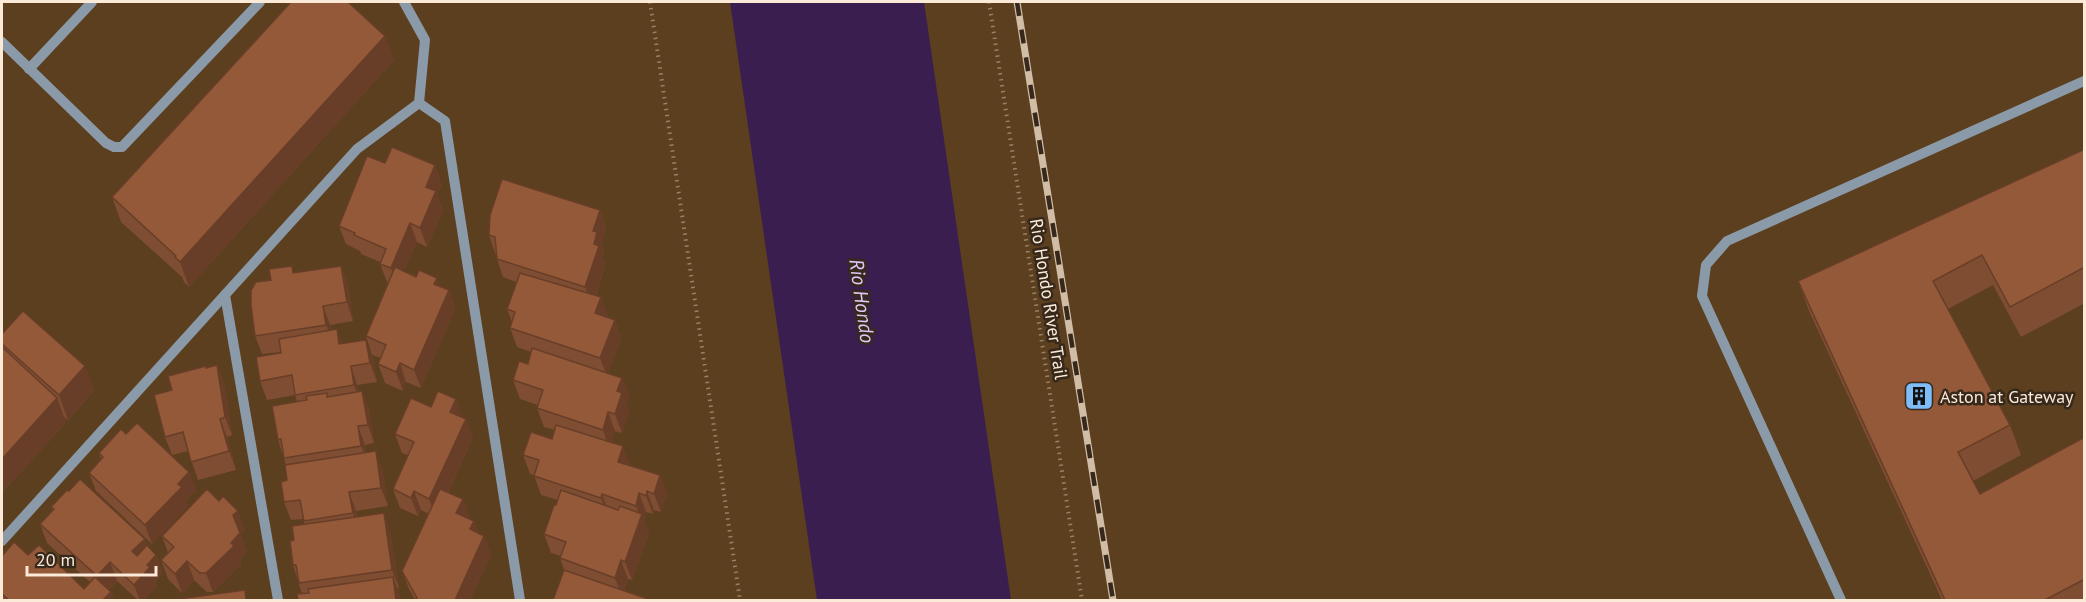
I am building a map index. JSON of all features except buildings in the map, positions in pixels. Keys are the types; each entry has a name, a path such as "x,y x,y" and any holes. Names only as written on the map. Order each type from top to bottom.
{"lane":[{"path":"29,69 92,2"},
{"path":"2,42 106,143 114,147 122,147 260,2"},
{"path":"2,541 357,149 420,102 425,40 404,2"},
{"path":"1841,600 1702,296 1706,265 1727,242 2085,81"},
{"path":"420,102 445,121 520,600"},
{"path":"225,295 278,600"}],"path":[{"path":"650,2 740,600"},
{"name":"Rio Hondo River Trail","path":"989,2 1082,600"}],"water":[{"name":"Rio Hondo","path":"730,2 924,2 1011,600 817,600"}],"railway":[{"path":"1017,2 1113,600"}],"place":[{"name":"Aston at Gateway","path":"1919,396"}]}
